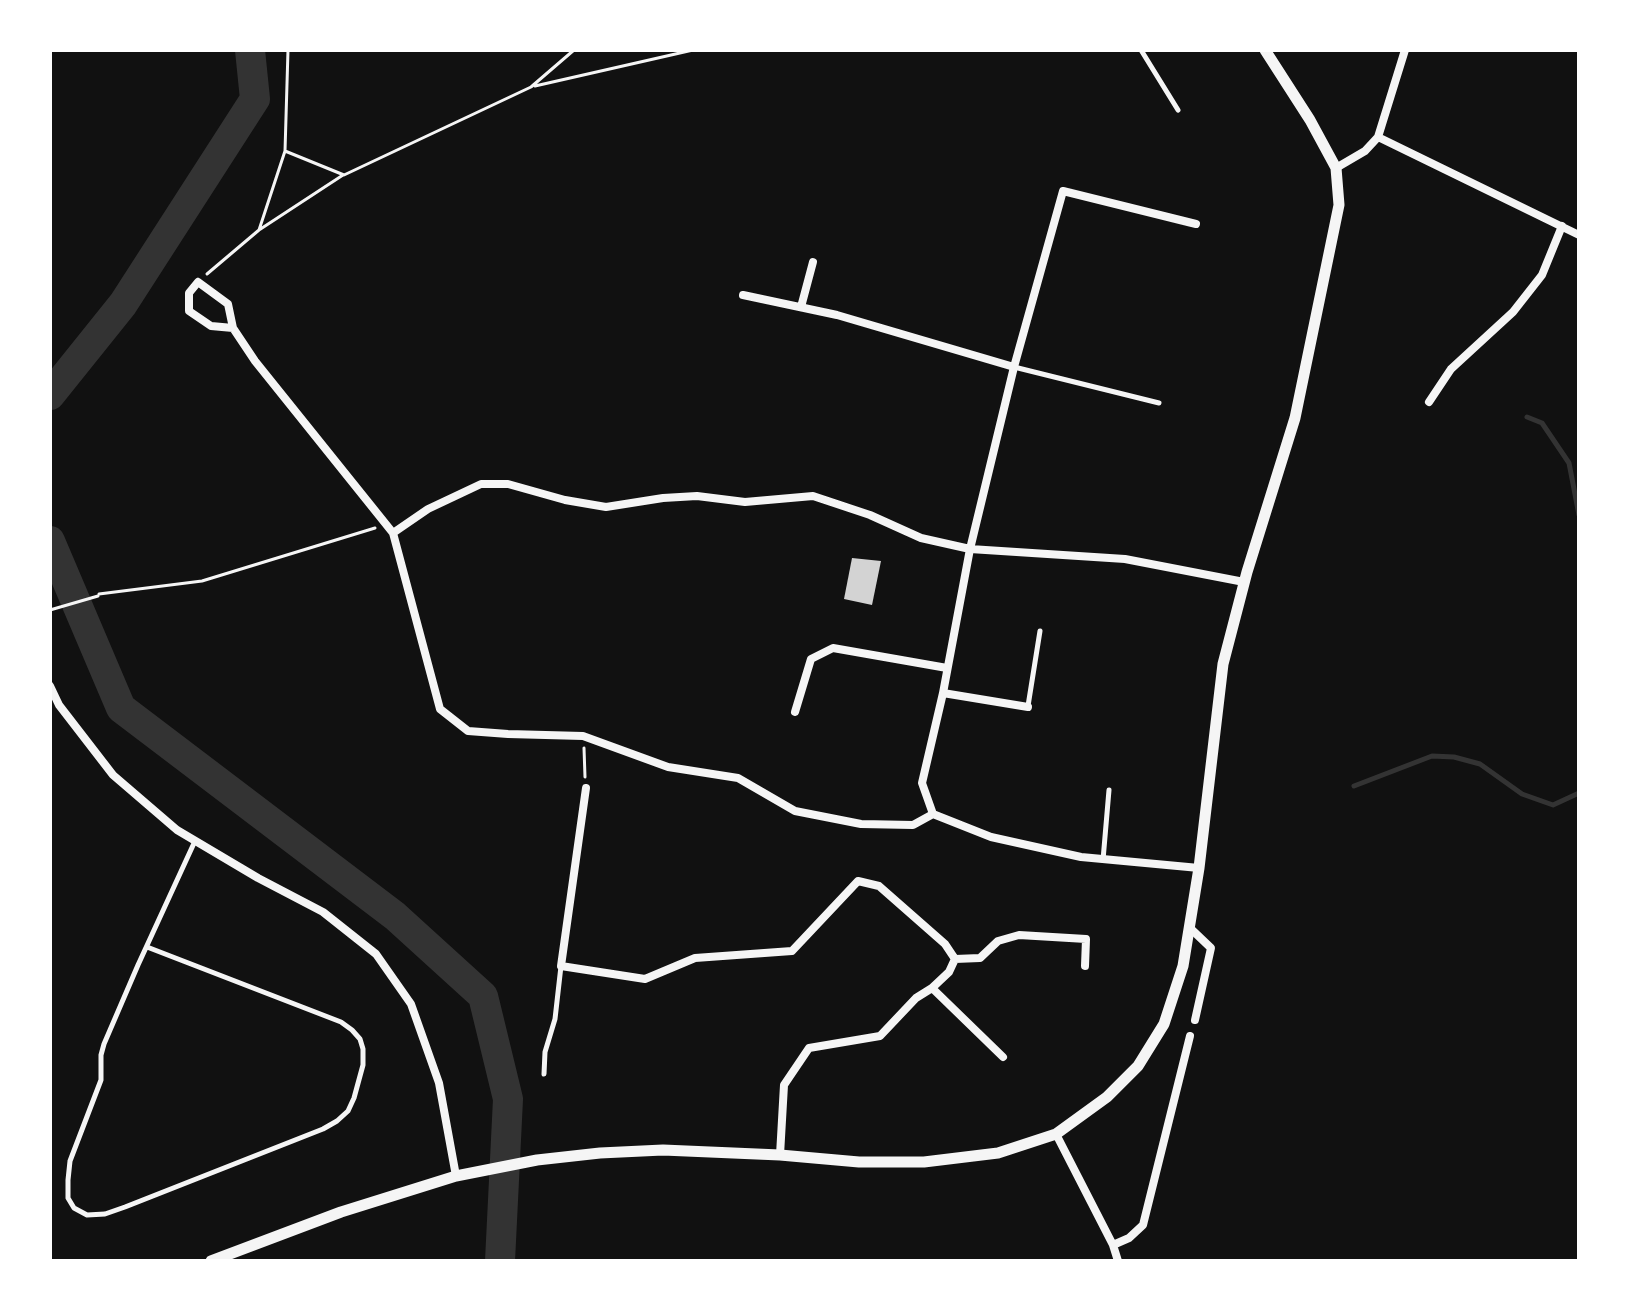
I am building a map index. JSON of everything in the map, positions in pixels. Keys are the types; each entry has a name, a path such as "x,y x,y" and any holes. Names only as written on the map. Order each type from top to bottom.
{"street":[{"path":"211,1261 341,1212 456,1176 537,1160 663,1150 859,1162 924,1162 998,1153 1056,1134 1107,1097 1138,1066 1164,1024 1183,966 1199,868 1223,664 1244,582 1295,418 1339,205 1336,168 1310,120 1265,50"},
{"path":"1336,168 1365,151 1378,137 1402,51"},
{"path":"1378,137 1579,235"},
{"path":"1196,224 1063,191 1014,367 970,549 943,693 922,783 933,814 991,837 1081,857 1199,868"},
{"path":"1429,402 1451,369 1513,312 1542,275 1562,226"},
{"path":"801,307 813,262"},
{"path":"233,328 211,326 189,311 189,293 198,282 228,304 233,328 255,361 393,533 440,709 468,731 583,736 668,767 738,778 795,811 861,824 913,825 933,814"},
{"path":"743,295 837,315 1014,367"},
{"path":"393,533 428,509 481,484 508,484 565,500 606,507 697,496 745,502 813,496 870,515 921,538 970,549 1125,559 1244,582"},
{"path":"795,712 811,659 833,648 947,668"},
{"path":"50,686 59,705 113,775 177,830 323,912 376,954 411,1004 439,1083 456,1176"},
{"path":"943,693 1028,707"},
{"path":"586,788 561,966 645,979 695,958 792,951 858,881 879,886 945,944 955,959"},
{"path":"1190,928 1211,948 1195,1020"},
{"path":"955,959 980,958 998,941 1019,935 1059,937 1086,939 1085,966"},
{"path":"780,1155 784,1085 809,1048 880,1036 916,998 949,972 955,959"},
{"path":"932,988 1003,1057"},
{"path":"1113,1245 1129,1238 1143,1225 1190,1036"},
{"path":"1056,1134 1113,1245 1118,1261"}],"lane":[{"path":"1141,50 1178,110"},
{"path":"1014,367 1159,403"},
{"path":"1028,707 1040,631"},
{"path":"1103,860 1109,790"},
{"path":"147,947 341,1022 360,1039 363,1065 348,1111 323,1129 125,1207 105,1214 87,1215 74,1208 68,1198 70,1161 101,1080 104,1044 147,947 195,841"},
{"path":"544,1074 545,1052 555,1019 561,966"}],"path":[{"path":"259,230 285,151 288,50"},
{"path":"531,87 574,50"},
{"path":"198,282 259,230 344,175 531,87 693,50"},
{"path":"285,151 344,175"},
{"path":"50,610 98,595 202,581 386,525"},
{"path":"583,736 586,788"}],"building":[{"path":"852,558 881,561 872,605 844,599"}],"waterway":[{"path":"50,395 123,304 255,99 250,50"},
{"path":"1527,417 1542,423 1569,463 1579,515"},
{"path":"50,541 121,708 395,916 483,996 508,1099 500,1261"},
{"path":"1354,786 1432,756 1454,757 1480,764 1522,794 1553,805 1579,793"}]}
